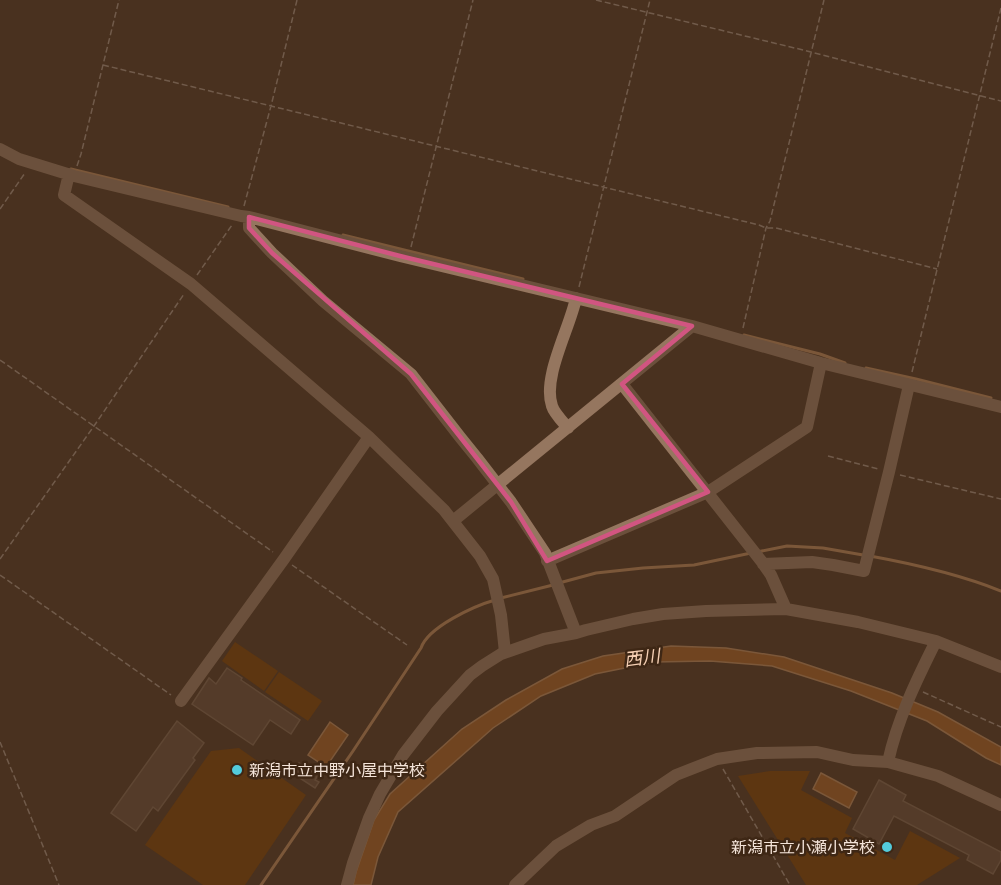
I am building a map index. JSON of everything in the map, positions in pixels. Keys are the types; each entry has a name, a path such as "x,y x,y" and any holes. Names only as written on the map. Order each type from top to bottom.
{"street":[{"path":"0,149 18,159 72,175 692,326 821,363 1001,407"},
{"path":"72,175 64,195 191,284 369,437 444,510 480,556 493,579 501,615 504,652"},
{"path":"245,216 249,228 272,253 323,301 411,374 511,502 539,545 548,561 576,633"},
{"path":"568,428 552,407 549,387 576,298"},
{"path":"453,521 692,326"},
{"path":"548,561 708,492 807,427 821,363"},
{"path":"622,384 763,564 771,575 786,609"},
{"path":"763,564 812,562 864,571 909,384"},
{"path":"181,701 369,437"},
{"path":"347,885 369,818 403,755 437,711 470,675 504,652 544,639 663,614 786,609 858,622 936,641 1001,666"},
{"path":"888,762 913,689 936,641"},
{"path":"515,885 556,846 591,825 615,816 676,775 717,759 757,753 817,752 853,760 888,762 938,776 1001,806"}],"path":[{"path":"72,175 81,154 119,0"},
{"path":"0,559 234,223 245,216 297,0"},
{"path":"408,257 473,0"},
{"path":"596,0 812,52 1001,101"},
{"path":"576,298 650,0"},
{"path":"741,340 766,228 770,221 824,0"},
{"path":"909,384 1001,8"},
{"path":"103,64 937,269"},
{"path":"0,209 32,163"},
{"path":"0,360 407,645"},
{"path":"828,456 1001,499"},
{"path":"0,575 181,701"},
{"path":"913,689 1001,728"},
{"path":"0,742 59,885"},
{"path":"717,759 790,885"}],"highlighted area":[{"path":"249,217 400,256 692,326 622,384 708,492 547,561 511,502 411,374 272,253 249,228"}],"shaded area":[{"path":"235,642 278,671 264,691 222,661"},
{"path":"279,672 322,701 308,721 265,692"},
{"path":"239,748 306,795 245,885 203,885 145,845 211,751"},
{"path":"770,771 810,771 801,790 852,818 845,833 895,860 910,831 960,858 917,885 806,885 738,776"}],"water":[{"name":"西川","path":"671,646 726,648 784,657 892,693 938,712 1001,747 1001,765 927,721 851,691 772,666 710,661 654,662 595,674 541,696 493,728 398,812 378,857 371,885 353,885 374,820 390,794 462,729 506,700 562,669 603,656"},
{"path":"330,722 348,735 326,767 308,755"},
{"path":"821,773 857,792 849,808 813,789"}],"building":[{"path":"227,668 300,720 291,734 270,720 253,745 192,704 209,678 216,684"},
{"path":"177,721 204,743 193,758 195,760 158,811 153,807 136,831 111,813"},
{"path":"299,763 318,775 315,780 319,782 315,788 292,773"},
{"path":"879,780 906,795 903,801 1001,852 1001,860 993,874 967,860 969,855 894,816 879,844 853,829"}],"waterway":[{"path":"71,169 228,207"},
{"path":"343,235 523,279"},
{"path":"744,335 820,354 845,363"},
{"path":"866,368 991,398"},
{"path":"757,552 787,546 823,548 863,555"},
{"path":"559,583 596,573 694,565 751,553"},
{"path":"870,556 936,570 1001,591"},
{"path":"501,598 553,585"},
{"path":"261,885 353,751 425,640 453,618 495,600"}],"place":[{"name":"新潟市立中野小屋中学校","path":"237,770"},
{"name":"新潟市立小瀬小学校","path":"887,847"}]}
